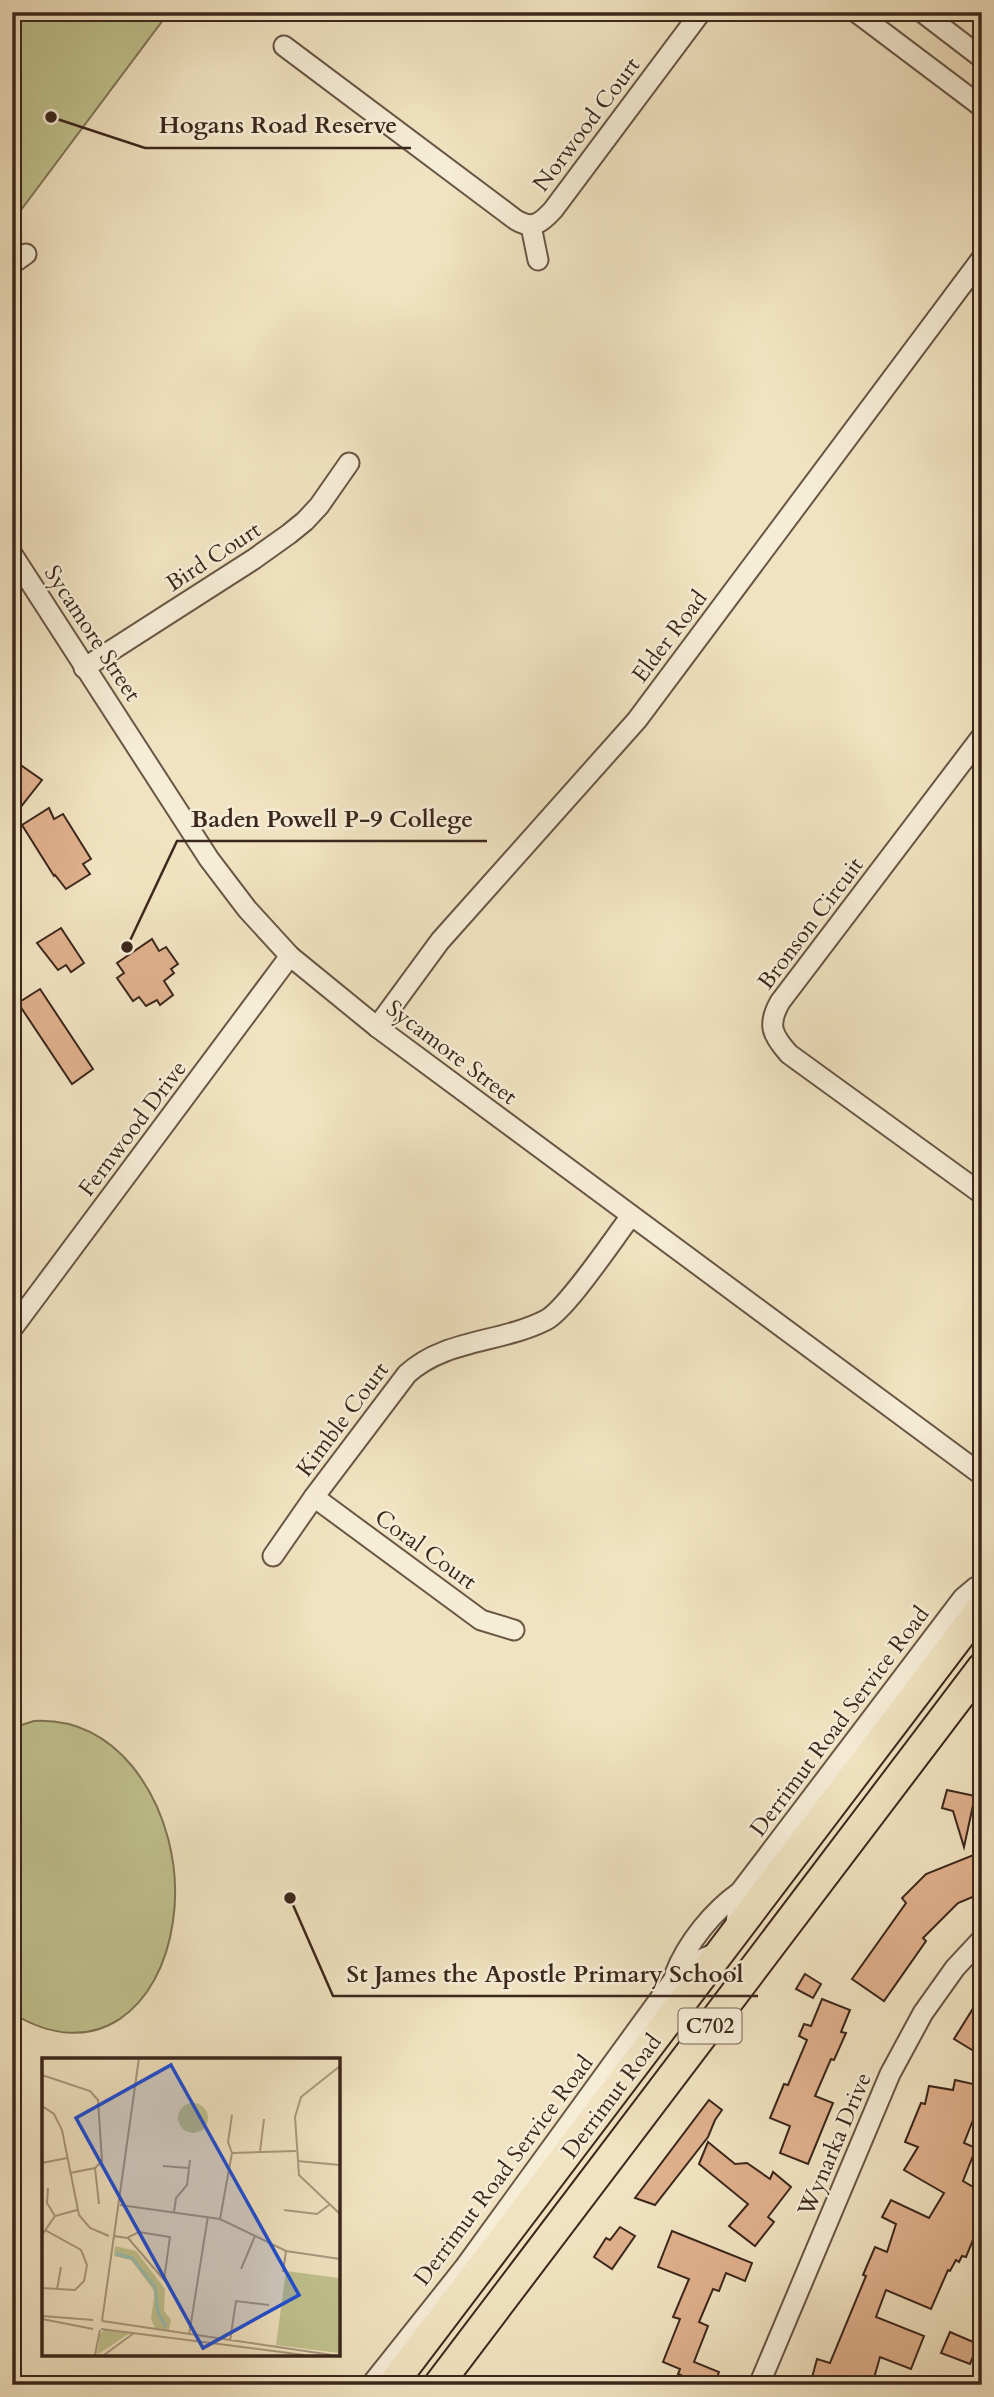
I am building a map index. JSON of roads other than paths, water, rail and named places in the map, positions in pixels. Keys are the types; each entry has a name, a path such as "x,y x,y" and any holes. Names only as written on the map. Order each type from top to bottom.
{"highway":[{"name":"Derrimut Road","path":"392,2385 982,1607"},
{"name":"Derrimut Road","path":"438,2385 982,1667"},
{"path":"817,1825 844,1804 862,1796 878,1804"}],"street":[{"name":"Norwood Court","path":"531,226 538,224 553,210 701,12"},
{"path":"856,12 982,107"},
{"path":"922,12 982,58"},
{"path":"284,46 516,220 531,226 538,260"},
{"name":"Elder Road","path":"377,1027 440,941 637,720 982,258"},
{"name":"Bird Court","path":"84,668 289,534 318,506 349,463"},
{"name":"Sycamore Street","path":"12,554 209,859 247,909 290,956 377,1027 982,1475"},
{"name":"Bronson Circuit","path":"982,736 780,1002 773,1015 772,1027 778,1041 789,1054 982,1194"},
{"name":"Fernwood Drive","path":"12,1329 290,956"},
{"name":"Kimble Court","path":"273,1556 407,1374 418,1364 442,1352 548,1319 567,1299 631,1216"},
{"name":"Coral Court","path":"314,1497 481,1620 514,1630"},
{"name":"Derrimut Road Service Road","path":"672,1982 689,1947 722,1905 740,1892 963,1598 976,1587 982,1586"},
{"name":"Derrimut Road Service Road","path":"372,2385 464,2268 672,1982 689,1965 728,1941 740,1892"},
{"name":"Wynarka Drive","path":"759,2385 890,2074 923,2013 956,1968 982,1939"}],"place":[{"name":"Hogans Road Reserve","path":"51,117"},
{"name":"Baden Powell P-9 College","path":"127,947"},
{"name":"St James the Apostle Primary School","path":"290,1898"}]}
